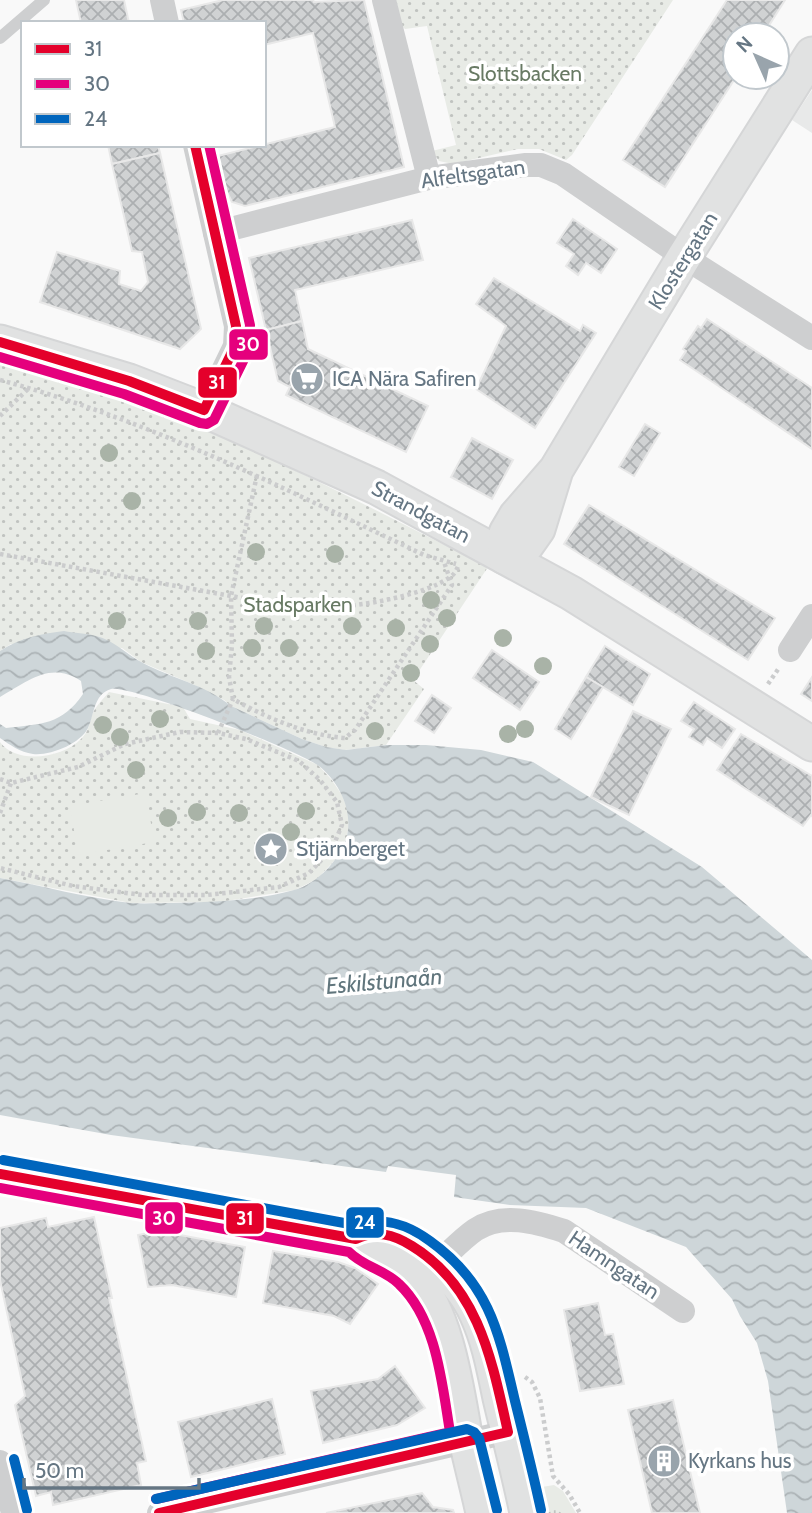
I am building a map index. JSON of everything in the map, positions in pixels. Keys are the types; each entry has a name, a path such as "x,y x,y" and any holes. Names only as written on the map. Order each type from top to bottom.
{"street":[{"path":"162,0 167,21"},
{"path":"384,0 429,178"},
{"name":"Klostergatan","path":"505,556 526,546 538,529 556,470 684,257 812,54"},
{"path":"195,147 236,326 235,346 204,410"},
{"name":"Alfeltsgatan","path":"215,233 429,178 541,165 563,174 684,257 812,338"},
{"name":"Strandgatan","path":"0,342 129,381 204,410 376,487 571,593 812,744"},
{"path":"790,650 812,616"},
{"path":"0,1174 356,1239 372,1233 408,1243 428,1274 456,1384 483,1513"},
{"name":"Hamngatan","path":"428,1274 475,1230 495,1221 520,1220 565,1231 683,1311"},
{"path":"428,1274 449,1274 477,1313 484,1332 527,1513"},
{"path":"159,1513 508,1432"},
{"path":"0,1462 13,1513"}],"lane":[{"path":"0,38 44,0"}],"path":[{"path":"0,380 120,418 257,475 424,555 446,562 452,585 355,730 345,738 328,737 302,729 257,713 233,699"},
{"path":"0,416 29,388"},
{"path":"218,733 233,699 229,677 232,645 231,596 257,475"},
{"path":"0,554 295,607 344,607 393,598 449,578 459,564"},
{"path":"0,779 11,783 78,767 125,744 180,732 218,733 246,739 299,761 320,780 337,802 342,825 332,849 309,873 279,887 207,895 142,895 73,886 0,868"},
{"path":"0,813 11,783"},
{"path":"515,1371 532,1382 540,1398 554,1476 580,1513"}],"shaded area":[{"path":"812,90 812,133 792,120"}],"green space":[{"name":"Slottsbacken","path":"396,0 673,0 572,155 566,160 539,149 518,149 453,164 439,161 432,151 456,145 427,26 405,29"},
{"name":"Stadsparken","path":"0,360 127,399 189,423 310,478 488,567 413,680 424,689 386,745 345,750 302,739 231,706 192,684 141,662 122,648 11,644 0,651"},
{"path":"109,692 183,707 190,719 240,730 318,765 342,795 350,816 347,837 334,861 317,879 295,890 220,902 131,903 0,878 0,742 17,754 28,756 63,751 84,736 93,712"},
{"path":"146,793 154,842 78,855 70,806"},
{"path":"554,1485 563,1491 576,1513 548,1513 542,1487"}],"water":[{"name":"Eskilstunaån","path":"64,631 103,638 143,663 200,687 231,706 302,739 326,747 346,750 386,745 426,745 481,750 533,762 702,867 812,960 812,1513 787,1513 768,1381 757,1343 732,1299 686,1247 586,1208 510,1205 454,1197 456,1175 388,1166 386,1172 111,1135 0,1115 0,878 130,903 203,902 264,897 294,890 311,882 334,862 347,836 348,816 343,797 333,780 319,766 215,720 125,690 111,689 105,692 97,701 84,734 64,748 33,754 4,741 0,738 0,724 6,728 50,721 67,712 83,694 81,681 70,675 49,673 0,697 0,651 31,637"}],"building":[{"path":"76,0 124,0 129,21 81,21"},
{"path":"223,0 364,0 404,167 245,206 232,202 226,190 218,156 254,147 266,147 266,144 335,127 313,33 266,45 266,21 184,21 181,10"},
{"path":"727,0 785,0 772,21 721,21 721,91 727,91 665,187 623,160"},
{"path":"108,147 158,147 160,153 112,164"},
{"path":"160,153 201,329 180,349 40,302 57,252 120,271 119,284 141,291 148,282 142,252 132,251 112,164"},
{"path":"573,219 617,249 601,273 586,263 578,275 566,266 574,254 557,243"},
{"path":"412,220 423,260 295,290 302,321 266,330 249,258"},
{"path":"494,278 580,331 583,325 596,333 535,428 476,389 506,326 476,304"},
{"path":"707,319 812,388 812,449 680,360 686,351 683,349 698,326 701,328"},
{"path":"302,321 308,349 428,406 406,452 286,395 290,387 278,381 266,330"},
{"path":"645,424 660,433 634,476 619,467"},
{"path":"472,438 513,460 492,499 451,477"},
{"path":"589,505 775,618 748,660 564,544"},
{"path":"605,646 650,674 633,705 586,677"},
{"path":"492,650 539,682 520,710 473,678"},
{"path":"586,677 603,687 571,739 555,729"},
{"path":"812,677 812,701 801,694"},
{"path":"432,695 451,708 434,733 415,721"},
{"path":"694,702 735,729 722,748 707,738 703,745 689,737 694,729 681,721"},
{"path":"633,711 671,729 629,815 591,797"},
{"path":"741,734 812,776 812,816 803,826 717,770"},
{"path":"94,1217 112,1298 109,1298 146,1461 137,1463 141,1485 53,1505 51,1492 36,1496 15,1405 25,1396 0,1280 0,1228 46,1218 48,1227"},
{"path":"158,1231 245,1247 236,1297 172,1285 148,1287 138,1235"},
{"path":"273,1251 338,1262 355,1268 378,1284 350,1324 334,1316 263,1303"},
{"path":"598,1303 605,1335 613,1334 624,1384 580,1391 564,1310"},
{"path":"395,1366 425,1408 397,1425 323,1443 311,1391 378,1379"},
{"path":"272,1399 285,1454 191,1477 178,1422"},
{"name":"Kyrkans hus","path":"673,1400 700,1513 652,1513 628,1410"},
{"path":"422,1493 433,1507 453,1510 454,1513 326,1513"}],"transit line":[{"name":"31","path":"0,342 129,381 204,410 235,346 236,326 195,147"},
{"name":"30","path":"0,357 124,394 200,423 207,424 214,420 248,351 250,325 209,147"},
{"name":"24","path":"3,1160 355,1225 375,1221 394,1223 421,1235 450,1257 466,1275 489,1312 503,1353 541,1510"},
{"name":"31","path":"0,1174 356,1239 377,1234 391,1236 412,1246 435,1263 453,1282 468,1304 488,1353 508,1432 159,1513"},
{"name":"30","path":"0,1188 349,1252 399,1284 422,1316 436,1354 450,1432 156,1499"},
{"name":"24","path":"156,1499 467,1429 479,1438 497,1510"},
{"name":"24","path":"14,1459 27,1510"}],"place":[{"name":"ICA Nära Safiren","path":"307,379"},
{"name":"Stjärnberget","path":"271,849"},
{"name":"Kyrkans hus","path":"664,1461"}]}
